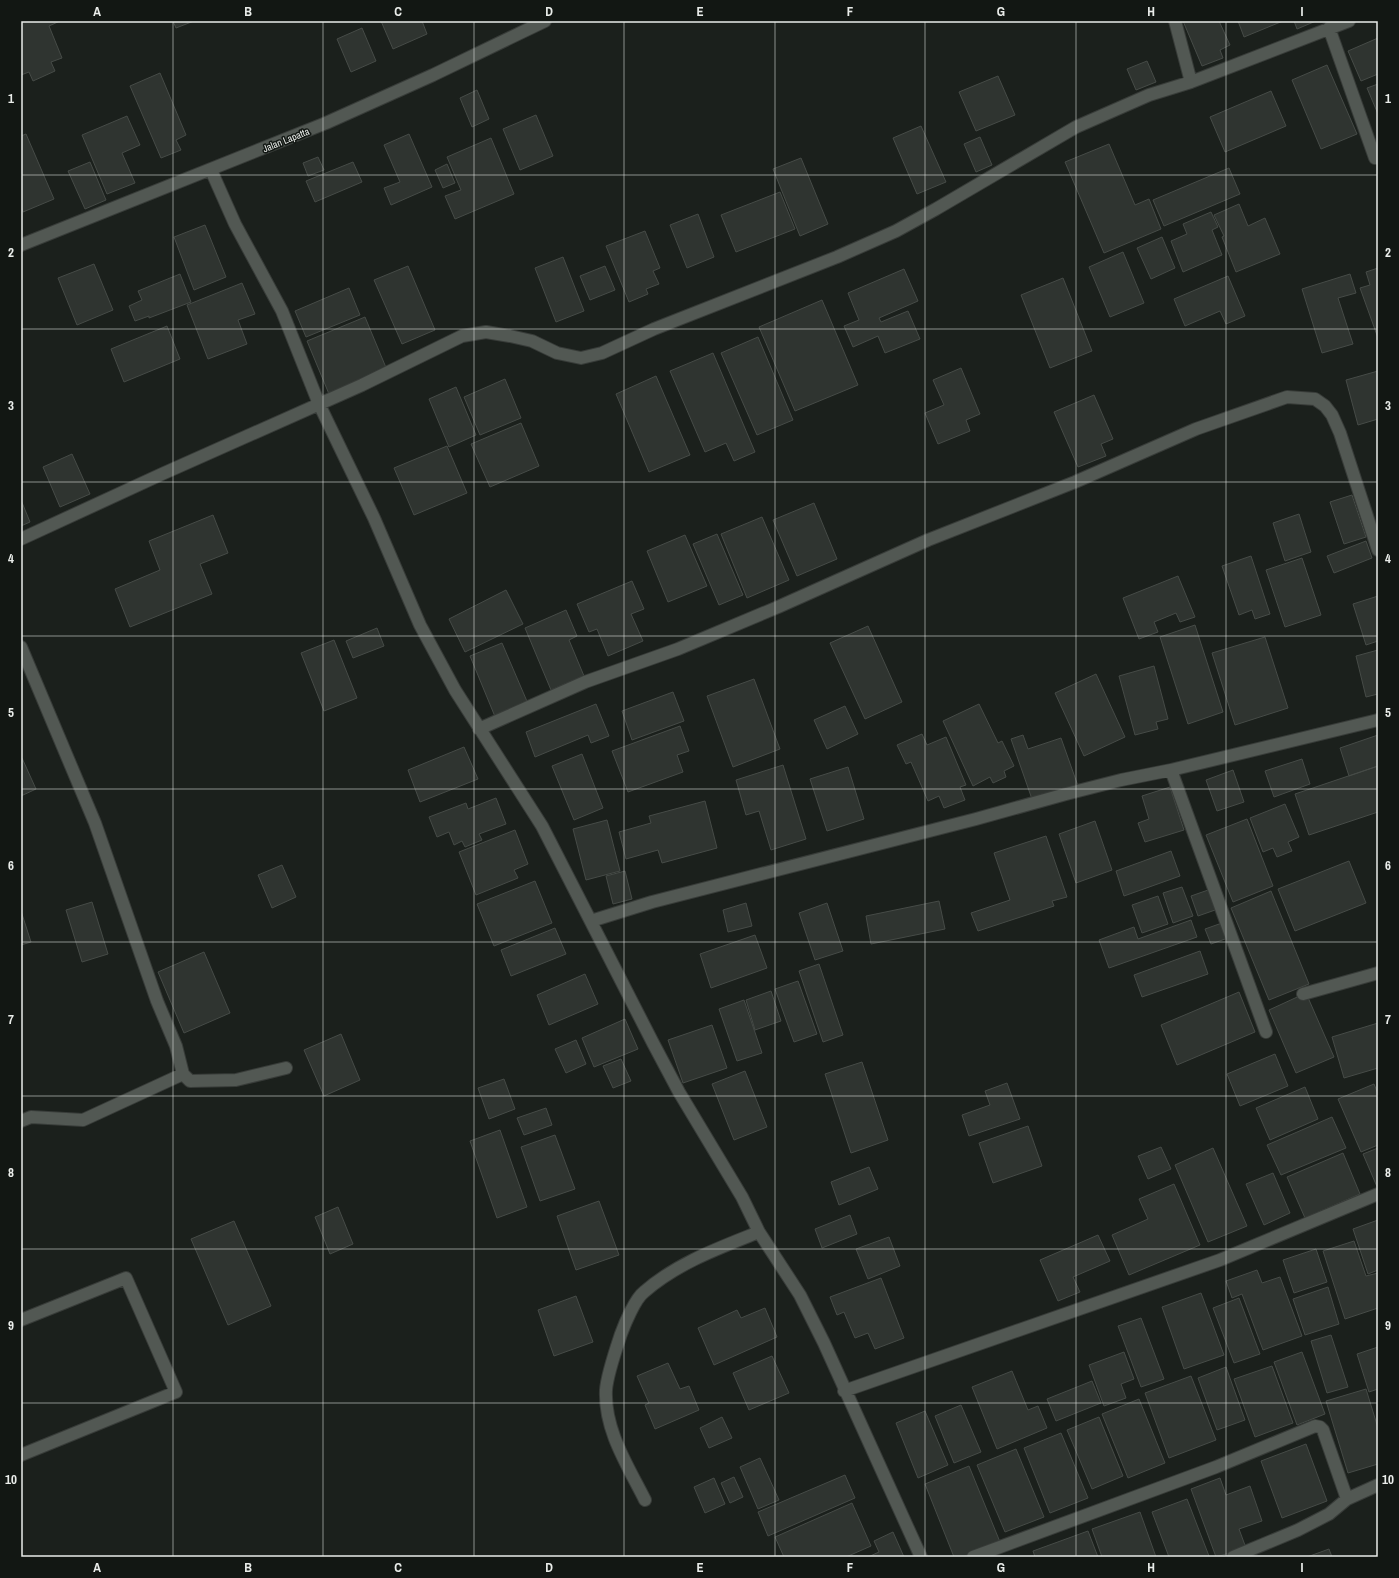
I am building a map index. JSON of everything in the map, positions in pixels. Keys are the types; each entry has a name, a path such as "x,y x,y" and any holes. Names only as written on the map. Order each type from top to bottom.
{"street":[{"name":"Jalan Lapatta","path":"21,245 333,120 433,75 545,21"},
{"path":"1175,21 1191,82"},
{"path":"21,539 362,386 462,336 486,332 510,336 532,341 557,353 581,358 602,353 654,329 837,257 896,231 1076,127 1148,95 1191,82 1349,21"},
{"path":"1329,28 1375,158"},
{"path":"211,170 235,224 282,311 319,404 374,518 420,625 455,690 542,826 679,1092 742,1197 759,1232 800,1295 824,1343 844,1391 921,1557"},
{"path":"479,729 585,682 678,649 928,540 1075,482 1196,429 1287,397 1315,399 1326,406 1332,415 1340,433 1378,550"},
{"path":"21,647 95,824 156,1001 176,1046 183,1074 190,1081 236,1080 286,1068"},
{"path":"591,921 652,902 976,819 1066,794 1378,720"},
{"path":"1171,770 1266,1032"},
{"path":"1303,994 1378,973"},
{"path":"21,1121 31,1117 83,1120 183,1074"},
{"path":"844,1391 1220,1260 1378,1194"},
{"path":"645,1500 618,1447 609,1418 606,1402 606,1388 617,1346 627,1319 642,1293 669,1273 699,1257 759,1232"},
{"path":"21,1320 126,1278 176,1392 21,1455"},
{"path":"973,1557 1216,1467 1316,1426 1323,1430 1347,1499"},
{"path":"1233,1557 1298,1530 1329,1514 1347,1499 1378,1485"}],"building":[{"path":"21,21 60,21 49,26 62,58 51,62 55,71 33,81 29,72 21,75"},
{"path":"173,21 194,21 176,28"},
{"path":"381,21 422,21 427,34 393,49"},
{"path":"1183,21 1219,21 1230,45 1220,50 1223,58 1202,66"},
{"path":"1238,21 1283,21 1244,37"},
{"path":"1294,21 1316,21 1297,29"},
{"path":"362,28 376,61 351,72 337,39"},
{"path":"1378,38 1378,74 1361,81 1348,51"},
{"path":"1147,61 1156,82 1136,90 1127,69"},
{"path":"1327,65 1357,134 1321,149 1292,80"},
{"path":"160,73 186,135 176,140 181,150 161,158 130,86"},
{"path":"998,76 1015,115 976,131 959,92"},
{"path":"1378,84 1378,114 1367,88"},
{"path":"477,90 489,119 472,127 460,98"},
{"path":"1271,91 1286,126 1225,152 1210,117"},
{"path":"536,115 553,156 520,170 503,129"},
{"path":"127,116 140,145 122,153 135,183 107,194 82,135"},
{"path":"921,126 946,182 917,194 893,138"},
{"path":"26,134 54,199 23,212 21,206 21,136"},
{"path":"409,134 432,187 391,205 384,188 400,182 384,145"},
{"path":"980,137 992,165 976,172 964,144"},
{"path":"491,138 514,194 455,219 445,196 461,190 447,157"},
{"path":"1109,144 1135,205 1149,199 1161,229 1104,253 1065,162"},
{"path":"318,157 324,170 308,176 303,163"},
{"path":"801,158 828,224 800,236 773,169"},
{"path":"90,162 106,200 85,209 68,171"},
{"path":"353,162 362,182 315,202 306,181"},
{"path":"447,164 455,183 443,188 435,170"},
{"path":"1229,168 1240,194 1164,226 1153,200"},
{"path":"780,192 795,229 736,252 721,215"},
{"path":"1239,204 1248,226 1265,218 1280,254 1236,272 1222,237 1224,236 1214,215"},
{"path":"1211,212 1218,227 1212,230 1222,255 1183,272 1171,241 1187,234 1183,224"},
{"path":"698,214 714,257 687,268 670,225"},
{"path":"205,225 226,277 194,290 174,237"},
{"path":"645,231 660,268 653,271 659,284 646,289 648,294 629,302 606,246"},
{"path":"1162,237 1175,268 1151,279 1137,248"},
{"path":"1123,252 1144,303 1110,317 1089,267"},
{"path":"563,257 584,311 556,322 535,268"},
{"path":"94,264 113,310 77,325 58,278"},
{"path":"408,266 435,330 402,344 374,280"},
{"path":"605,266 615,290 590,300 580,276"},
{"path":"1378,268 1378,338 1360,288 1370,285 1366,272"},
{"path":"904,269 918,301 879,318 881,322 908,311 920,339 885,353 878,336 853,347 844,326 859,320 848,293"},
{"path":"180,274 191,302 149,318 149,316 135,321 129,306 142,300 138,291"},
{"path":"1350,274 1356,293 1338,298 1353,344 1322,353 1302,289"},
{"path":"1228,276 1245,316 1226,324 1220,311 1185,326 1174,299"},
{"path":"1063,278 1092,351 1050,368 1021,295"},
{"path":"242,283 255,314 238,320 247,344 208,359 187,305"},
{"path":"349,288 360,315 306,337 295,311"},
{"path":"822,300 858,385 795,411 759,327"},
{"path":"365,317 387,370 329,394 307,341"},
{"path":"167,326 180,359 124,382 111,349"},
{"path":"758,337 793,420 757,435 721,353"},
{"path":"713,353 755,452 734,461 726,443 705,452 670,371"},
{"path":"961,368 980,414 966,420 970,431 938,444 925,413 944,405 933,380"},
{"path":"1378,371 1378,419 1358,425 1346,380"},
{"path":"656,376 690,455 649,472 616,394"},
{"path":"505,379 521,418 480,435 464,397"},
{"path":"456,387 476,435 449,447 429,399"},
{"path":"1094,395 1113,439 1101,444 1106,456 1078,467 1054,412"},
{"path":"521,423 539,466 490,487 471,444"},
{"path":"447,446 467,493 414,515 394,468"},
{"path":"72,454 90,494 60,507 43,467"},
{"path":"1352,495 1366,537 1344,544 1330,502"},
{"path":"21,500 30,522 21,526"},
{"path":"814,503 837,559 797,576 773,520"},
{"path":"1299,514 1311,552 1285,561 1273,523"},
{"path":"213,515 228,553 200,564 212,594 130,627 115,589 160,570 149,541"},
{"path":"762,517 789,580 747,598 721,534"},
{"path":"717,534 743,595 719,605 693,544"},
{"path":"685,535 707,586 668,602 647,551"},
{"path":"1366,541 1372,558 1334,573 1327,556"},
{"path":"1251,556 1270,614 1255,619 1252,610 1239,615 1222,566"},
{"path":"1302,558 1321,615 1285,627 1266,570"},
{"path":"1178,576 1195,617 1180,622 1176,613 1154,622 1158,632 1139,639 1123,598"},
{"path":"632,581 644,609 631,614 643,641 608,656 597,629 589,632 577,604"},
{"path":"506,590 523,624 465,652 449,619"},
{"path":"1378,596 1378,641 1366,645 1353,604"},
{"path":"566,610 577,636 569,640 584,676 551,690 525,628"},
{"path":"1195,625 1223,712 1188,724 1160,637"},
{"path":"868,626 902,702 865,719 830,643"},
{"path":"377,628 384,646 353,658 346,641"},
{"path":"1265,637 1288,708 1235,725 1212,653"},
{"path":"334,640 357,698 324,711 301,653"},
{"path":"502,643 529,706 496,719 470,656"},
{"path":"1378,650 1378,694 1366,697 1356,656"},
{"path":"1154,666 1168,719 1156,722 1158,729 1135,735 1119,676"},
{"path":"1096,674 1125,737 1084,756 1055,693"},
{"path":"754,679 780,749 733,767 707,696"},
{"path":"673,692 684,721 632,740 622,711"},
{"path":"596,704 609,736 591,743 588,735 535,757 526,732"},
{"path":"979,704 998,743 1002,741 1014,766 1004,771 1006,777 993,783 990,777 973,786 943,721"},
{"path":"845,706 858,734 827,749 814,720"},
{"path":"680,726 689,751 677,755 683,772 628,792 612,751"},
{"path":"922,734 927,745 946,737 966,785 960,787 965,800 944,808 939,796 928,801 911,762 906,764 897,745"},
{"path":"1023,735 1028,749 1061,738 1078,786 1033,802 1011,739"},
{"path":"1378,735 1378,766 1349,776 1340,748"},
{"path":"464,747 478,779 420,802 408,770"},
{"path":"582,754 603,808 574,820 552,766"},
{"path":"22,758 36,789 21,796 21,759"},
{"path":"1302,759 1310,784 1274,797 1265,771"},
{"path":"783,765 806,839 771,850 759,811 746,815 736,780"},
{"path":"1378,766 1378,812 1309,835 1295,794"},
{"path":"848,767 864,819 827,831 810,779"},
{"path":"1233,770 1244,802 1217,811 1206,780"},
{"path":"1170,787 1184,830 1145,842 1138,823 1149,819 1142,796"},
{"path":"496,798 506,824 479,834 482,840 465,847 462,841 454,845 449,832 437,837 429,817 466,803 468,809"},
{"path":"705,801 717,848 662,863 658,850 626,859 619,832 651,823 649,816"},
{"path":"1285,804 1299,837 1288,842 1292,851 1277,857 1273,848 1263,852 1250,818"},
{"path":"1247,819 1273,886 1233,902 1206,835"},
{"path":"607,820 620,871 586,880 573,829"},
{"path":"1095,821 1112,870 1076,883 1059,834"},
{"path":"515,830 528,864 514,870 518,878 476,895 459,852"},
{"path":"1046,836 1067,897 1052,901 1054,906 978,931 971,913 1010,900 994,853"},
{"path":"1171,851 1180,876 1124,896 1116,871"},
{"path":"1349,861 1366,903 1295,931 1278,889"},
{"path":"282,865 296,897 272,908 258,875"},
{"path":"625,871 632,899 613,904 606,876"},
{"path":"535,881 552,923 494,946 477,904"},
{"path":"1182,887 1193,916 1173,923 1163,893"},
{"path":"1211,889 1218,909 1198,916 1191,896"},
{"path":"1271,891 1309,984 1269,1000 1231,908"},
{"path":"1158,896 1168,924 1142,933 1132,905"},
{"path":"939,901 945,929 871,944 866,916"},
{"path":"92,902 108,954 82,962 66,910"},
{"path":"746,903 752,926 728,932 723,910"},
{"path":"827,903 843,951 815,960 799,913"},
{"path":"21,911 31,942 21,945"},
{"path":"1191,920 1197,937 1109,968 1099,940 1134,927 1138,939"},
{"path":"1222,923 1228,938 1211,944 1205,929"},
{"path":"555,928 566,954 511,976 501,950"},
{"path":"755,935 767,968 711,988 700,954"},
{"path":"1200,951 1208,974 1142,997 1134,975"},
{"path":"204,952 230,1013 184,1033 158,972"},
{"path":"819,964 843,1035 823,1042 799,971"},
{"path":"585,974 598,1004 549,1025 537,995"},
{"path":"798,981 817,1034 794,1042 775,989"},
{"path":"771,991 781,1021 755,1030 746,1000"},
{"path":"1239,992 1255,1032 1177,1065 1161,1025"},
{"path":"1306,993 1334,1057 1296,1073 1269,1010"},
{"path":"744,1000 762,1053 737,1061 719,1009"},
{"path":"625,1019 638,1049 594,1067 582,1038"},
{"path":"1378,1023 1378,1068 1344,1078 1332,1037"},
{"path":"712,1025 727,1068 683,1083 668,1040"},
{"path":"341,1034 360,1080 324,1096 304,1050"},
{"path":"576,1040 586,1064 566,1073 555,1049"},
{"path":"1275,1054 1288,1086 1240,1106 1227,1074"},
{"path":"621,1059 631,1081 613,1088 603,1066"},
{"path":"862,1062 888,1140 851,1153 825,1074"},
{"path":"745,1071 767,1127 734,1140 712,1084"},
{"path":"504,1079 515,1109 489,1119 478,1088"},
{"path":"1007,1083 1020,1119 969,1136 962,1115 990,1105 985,1091"},
{"path":"1374,1084 1378,1094 1378,1145 1361,1152 1338,1099"},
{"path":"1305,1087 1318,1119 1270,1140 1256,1108"},
{"path":"546,1108 552,1125 524,1135 517,1118"},
{"path":"1332,1117 1346,1148 1281,1175 1267,1145"},
{"path":"1028,1126 1042,1166 993,1183 979,1143"},
{"path":"500,1130 527,1207 497,1218 470,1141"},
{"path":"555,1135 575,1189 540,1201 521,1147"},
{"path":"1161,1147 1171,1169 1148,1179 1138,1156"},
{"path":"1213,1148 1247,1226 1208,1242 1175,1165"},
{"path":"1378,1148 1378,1189 1363,1154"},
{"path":"1343,1153 1360,1194 1305,1218 1287,1177"},
{"path":"869,1167 878,1189 839,1205 831,1182"},
{"path":"1273,1173 1290,1213 1264,1225 1246,1184"},
{"path":"1174,1184 1200,1245 1129,1275 1112,1235 1148,1219 1139,1199"},
{"path":"599,1201 619,1255 576,1270 557,1216"},
{"path":"338,1207 353,1244 330,1254 315,1217"},
{"path":"850,1215 857,1234 822,1248 815,1229"},
{"path":"1378,1220 1378,1270 1368,1274 1353,1229"},
{"path":"234,1221 271,1306 228,1325 191,1239"},
{"path":"1098,1235 1110,1261 1073,1277 1080,1292 1058,1301 1040,1260"},
{"path":"889,1237 900,1266 868,1279 856,1249"},
{"path":"1354,1241 1366,1276 1378,1273 1378,1308 1345,1319 1323,1251"},
{"path":"1316,1249 1327,1282 1294,1293 1283,1260"},
{"path":"1257,1270 1262,1283 1280,1277 1302,1336 1263,1350 1242,1294 1232,1298 1226,1281"},
{"path":"881,1278 904,1338 875,1349 868,1333 855,1338 844,1312 837,1315 830,1297"},
{"path":"1328,1287 1339,1324 1305,1335 1293,1299"},
{"path":"1201,1293 1224,1355 1184,1369 1162,1307"},
{"path":"576,1296 593,1342 554,1356 538,1310"},
{"path":"1239,1298 1260,1354 1234,1363 1213,1308"},
{"path":"765,1308 777,1337 714,1365 698,1328 737,1310 741,1318"},
{"path":"1141,1318 1164,1379 1141,1387 1118,1326"},
{"path":"1331,1335 1348,1387 1327,1393 1311,1341"},
{"path":"1378,1347 1378,1389 1369,1392 1357,1354"},
{"path":"1124,1352 1134,1379 1121,1384 1126,1398 1104,1406 1089,1365"},
{"path":"1302,1352 1325,1414 1297,1425 1274,1362"},
{"path":"772,1356 789,1393 749,1410 733,1373"},
{"path":"668,1363 680,1389 689,1386 699,1410 655,1429 645,1405 649,1403 637,1376"},
{"path":"1272,1366 1293,1423 1255,1437 1234,1379"},
{"path":"1226,1367 1245,1420 1217,1430 1198,1378"},
{"path":"1012,1371 1028,1410 1038,1406 1047,1428 997,1449 972,1387"},
{"path":"1191,1376 1216,1440 1169,1458 1145,1393"},
{"path":"1092,1381 1101,1403 1056,1421 1047,1399"},
{"path":"1366,1389 1378,1428 1378,1464 1348,1473 1326,1401"},
{"path":"1139,1399 1165,1463 1128,1478 1102,1414"},
{"path":"961,1405 981,1452 954,1463 935,1416"},
{"path":"925,1411 948,1465 918,1478 896,1423"},
{"path":"722,1417 732,1438 709,1448 700,1428"},
{"path":"1099,1417 1123,1476 1092,1489 1067,1430"},
{"path":"1061,1433 1088,1498 1050,1513 1024,1448"},
{"path":"1306,1444 1327,1501 1282,1518 1261,1461"},
{"path":"1016,1449 1044,1517 1005,1532 977,1465"},
{"path":"760,1458 779,1500 758,1509 740,1467"},
{"path":"969,1466 1000,1542 963,1557 954,1557 925,1484"},
{"path":"845,1475 855,1498 768,1536 758,1512"},
{"path":"734,1477 743,1497 730,1503 721,1483"},
{"path":"714,1478 725,1504 705,1513 694,1487"},
{"path":"1220,1478 1226,1495 1250,1486 1262,1521 1239,1529 1246,1548 1216,1557 1191,1489"},
{"path":"1187,1499 1209,1556 1207,1557 1169,1557 1152,1512"},
{"path":"852,1503 871,1546 846,1557 784,1557 775,1537"},
{"path":"1140,1512 1156,1557 1102,1557 1092,1529"},
{"path":"1088,1531 1098,1557 1035,1557 1033,1551"},
{"path":"893,1532 904,1557 868,1557 879,1552 874,1541"},
{"path":"1329,1549 1332,1557 1307,1557"}]}
